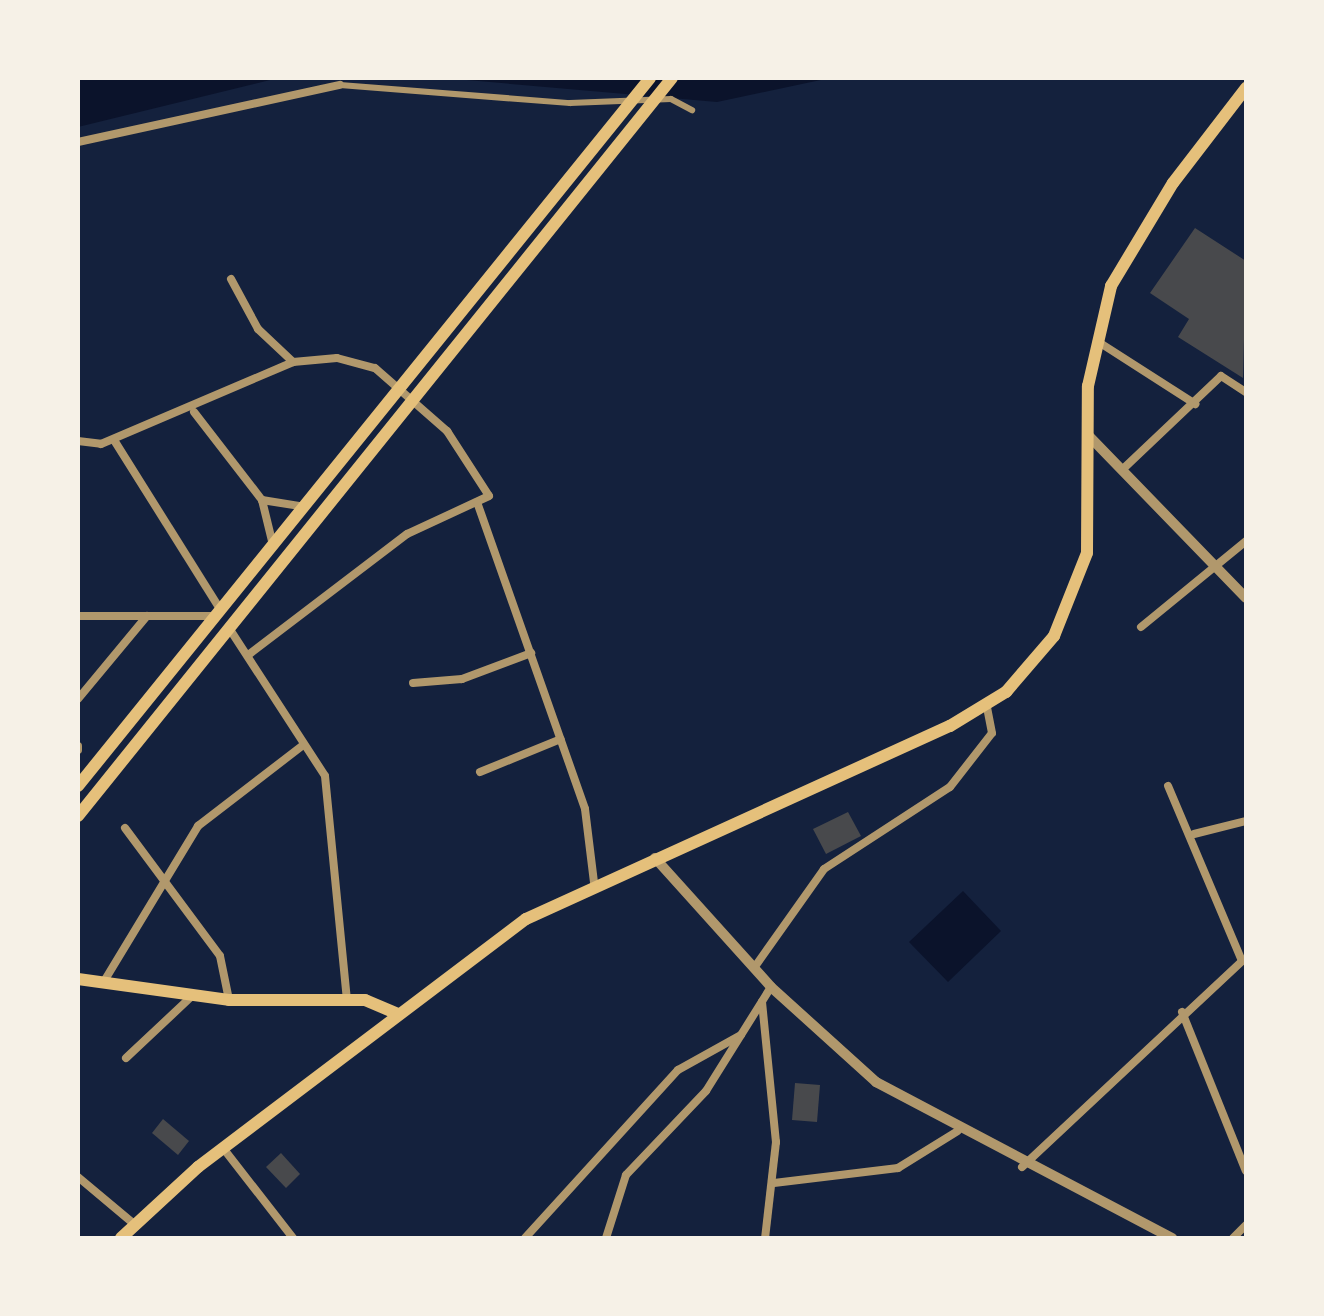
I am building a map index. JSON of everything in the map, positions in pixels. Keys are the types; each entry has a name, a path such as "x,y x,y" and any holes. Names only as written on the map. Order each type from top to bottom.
{"main road":[{"path":"78,786 650,78"},
{"path":"78,816 672,78"},
{"path":"121,1238 223,1148 469,955 594,882 987,707 1054,636 1078,582 1091,519 1088,435 1095,340 1121,262 1245,93"},
{"path":"78,978 229,1000 347,1002 396,1013"}],"street":[{"path":"78,142 340,85 570,104 671,99 692,110"},
{"path":"232,279 258,329 293,362"},
{"path":"1095,340 1194,404"},
{"path":"78,441 114,440 194,412 293,362 361,359 414,400 479,478 490,496 408,534 248,655"},
{"path":"1123,470 1221,376 1246,392"},
{"path":"194,412 262,500 274,524 267,553"},
{"path":"1088,435 1246,598"},
{"path":"78,616 218,613 114,440"},
{"path":"262,500 308,502"},
{"path":"477,502 585,809 594,882"},
{"path":"1141,627 1246,542"},
{"path":"78,699 147,616"},
{"path":"229,628 325,776 347,1002"},
{"path":"413,683 462,679 531,653"},
{"path":"754,968 824,868 950,787 992,733 987,707"},
{"path":"480,772 561,739"},
{"path":"103,983 198,826 303,744"},
{"path":"1022,1167 1182,1012 1242,961 1194,834 1168,786"},
{"path":"1194,834 1246,821"},
{"path":"125,828 162,886 220,956 229,1000"},
{"path":"655,858 771,986 876,1082 1022,1167 1172,1238"},
{"path":"606,1238 626,1175 706,1091 771,986"},
{"path":"126,1058 192,996"},
{"path":"762,1002 774,1184 766,1238"},
{"path":"1182,1012 1246,1172"},
{"path":"526,1238 678,1070 741,1035"},
{"path":"774,1184 898,1168 958,1130"},
{"path":"223,1148 293,1238"},
{"path":"78,1177 134,1224"},
{"path":"1233,1238 1246,1225"}],"water":[{"path":"78,78 278,78 78,127"},
{"path":"444,78 830,78 717,102"},
{"path":"963,891 1001,931 948,982 909,942"}],"building":[{"path":"1195,228 1246,261 1243,378 1178,337 1189,319 1150,293"},
{"path":"848,812 861,836 826,854 813,829"},
{"path":"795,1083 820,1085 817,1122 792,1120"},
{"path":"163,1119 189,1141 178,1155 152,1133"},
{"path":"281,1153 300,1174 286,1188 266,1167"}]}
